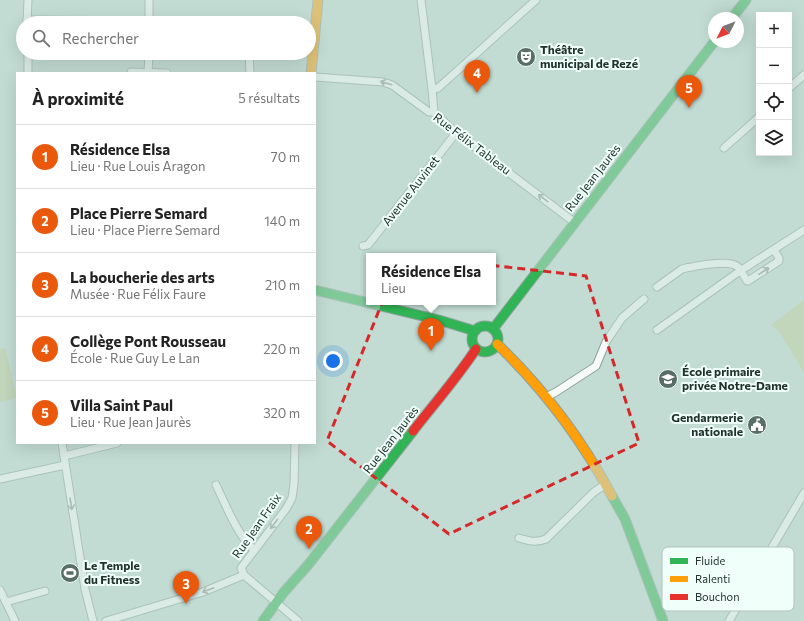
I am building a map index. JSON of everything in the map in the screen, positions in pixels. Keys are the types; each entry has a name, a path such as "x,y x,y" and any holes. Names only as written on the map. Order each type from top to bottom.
{"main road":[{"path":"316,21 318,0"},
{"path":"737,12 746,0"},
{"name":"Rue Jean Jaurès","path":"493,329 709,48"},
{"path":"311,72 312,60"},
{"path":"316,290 366,302"},
{"path":"377,305 439,320 475,331"},
{"path":"485,326 493,329 497,336 497,344 493,350 483,353 476,349 472,340 475,331 485,326"},
{"path":"497,344 522,368 546,397 579,441 606,484 621,511 629,530 663,621"},
{"name":"Rue Jean Jaurès","path":"263,621 463,369 476,349"}],"street":[{"path":"27,16 28,0"},
{"path":"149,0 149,16"},
{"path":"421,0 434,112"},
{"path":"432,89 438,88 450,78 536,0"},
{"path":"28,60 28,72"},
{"path":"131,72 148,72 148,60"},
{"path":"249,60 250,72"},
{"path":"792,85 804,75"},
{"name":"Rue Félix Tableau","path":"316,77 387,83 429,112 434,112 456,133 574,222"},
{"path":"724,148 756,120"},
{"name":"Avenue Auvinet","path":"363,246 368,244 456,133"},
{"path":"657,330 740,271 804,230"},
{"path":"657,287 682,269 727,263 734,264 738,267 748,281 779,261 779,258 774,250"},
{"path":"546,397 596,366 606,342 622,318 644,299"},
{"path":"62,444 84,589 93,621"},
{"path":"64,456 113,444"},
{"name":"Rue Jean Fraix","path":"244,575 241,568 286,509 292,498 294,484 295,444"},
{"path":"0,478 65,466"},
{"path":"519,538 532,542 540,542 546,539 594,492 606,484"},
{"path":"216,485 238,528 254,550"},
{"path":"772,547 804,493"},
{"path":"106,621 203,592 244,575 298,621"},
{"path":"0,590 15,621"},
{"path":"6,602 45,591"},
{"path":"729,621 735,611"}],"highlighted area":[{"path":"401,255 586,276 639,443 449,534 327,441"}],"green space":[{"path":"804,300 804,372 779,332 771,325"},
{"path":"5,348 16,398 0,402 0,349"}],"traffic: fast":[{"path":"737,12 746,0"},
{"path":"493,329 709,48"},
{"path":"316,290 366,302"},
{"path":"377,305 439,320 475,331"},
{"path":"485,326 494,330 498,339 494,348 485,352 476,348 472,339 476,330 485,326"},
{"path":"263,621 284,592 308,565 413,431"},
{"path":"612,496 625,519 663,621"}],"traffic: slow":[{"path":"316,21 318,0"},
{"path":"311,72 312,60"},
{"path":"497,344 530,378 575,435 612,496"}],"traffic: jam":[{"path":"413,431 453,381 476,349"}],"place":[{"name":"Théâtre municipal de Rezé","path":"526,57"},
{"name":"Collège Pont Rousseau","path":"477,93"},
{"name":"Villa Saint Paul","path":"689,108"},
{"name":"Résidence Elsa","path":"431,351"},
{"name":"École primaire privée Notre-Dame","path":"668,379"},
{"name":"Gendarmerie nationale","path":"757,425"},
{"name":"Place Pierre Semard","path":"309,549"},
{"name":"Le Temple du Fitness","path":"70,573"},
{"name":"La boucherie des arts","path":"186,604"}]}
